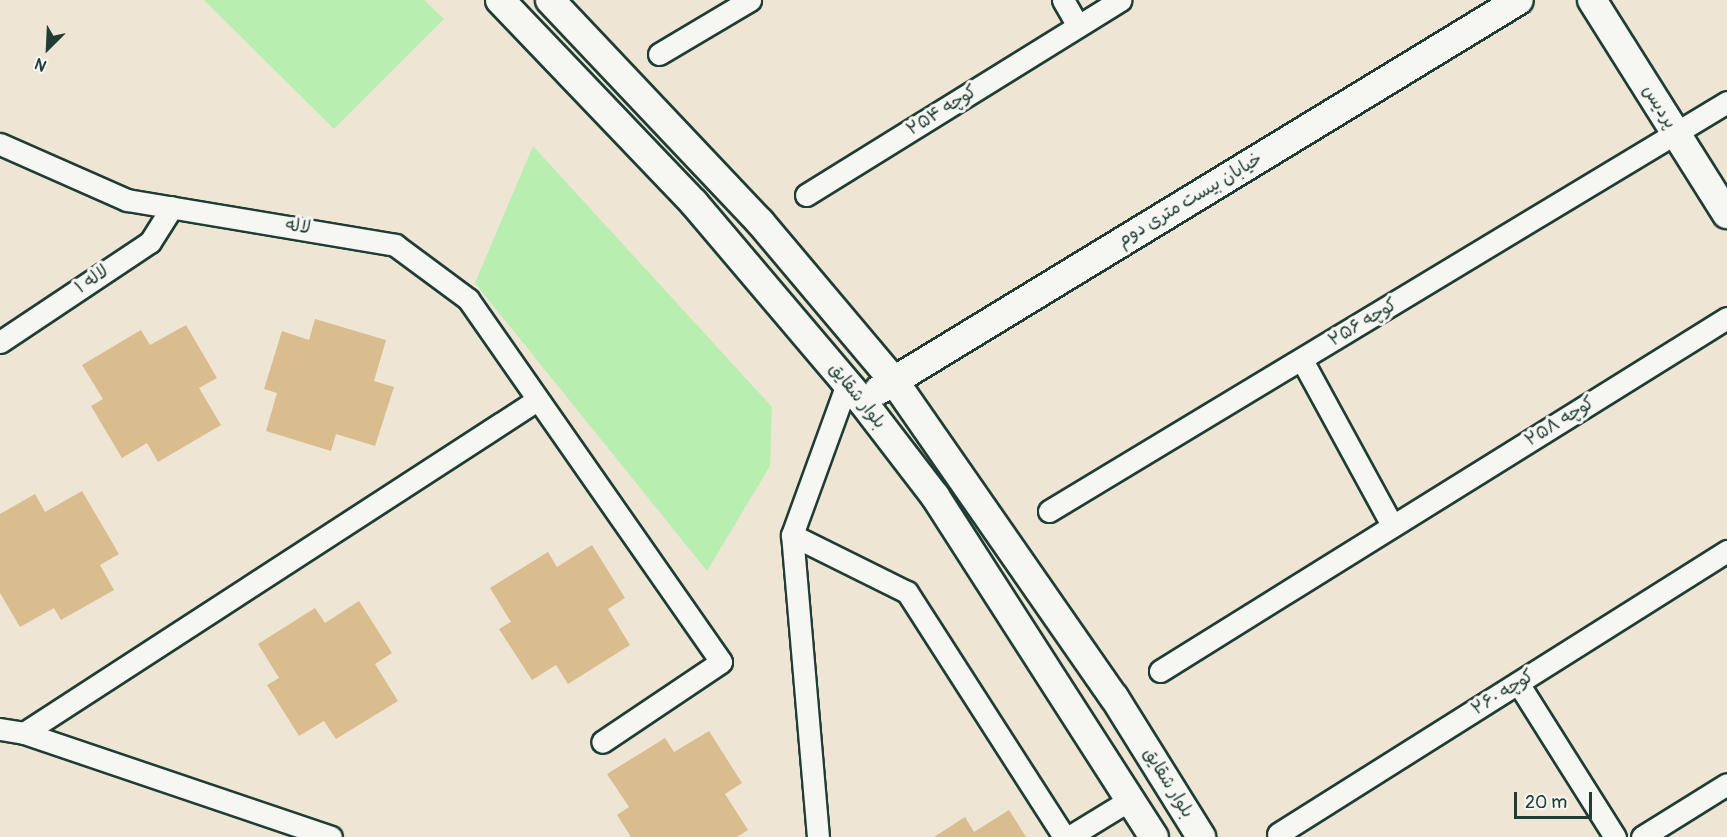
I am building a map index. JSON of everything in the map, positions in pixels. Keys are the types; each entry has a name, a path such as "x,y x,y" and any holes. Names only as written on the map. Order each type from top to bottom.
{"main road":[{"name":"بلوار شقایق","path":"500,0 694,203 855,392 935,496 1154,837"},
{"name":"بلوار شقایق","path":"550,0 760,222 894,381 1114,697 1201,837"},
{"name":"خیابان بیست متری دوم","path":"855,392 894,381 1519,0"},
{"name":"پردیس","path":"1592,0 1727,214"}],"street":[{"path":"659,54 750,0"},
{"path":"1063,0 1078,26"},
{"name":"کوچه ۲۵۴","path":"806,195 1120,0"},
{"name":"کوچه ۲۵۶","path":"1049,511 1677,135 1727,102"},
{"name":"لاله","path":"0,144 127,200 395,245 468,299 722,662 602,742"},
{"name":"لاله ۱","path":"0,342 150,242 172,207"},
{"name":"کوچه ۲۵۸","path":"1160,671 1727,318"},
{"path":"1302,360 1392,525"},
{"path":"818,837 792,535 855,392"},
{"path":"24,733 537,400"},
{"path":"792,535 907,592 1064,837"},
{"name":"کوچه ۲۶۰","path":"1278,834 1727,551"},
{"path":"1518,683 1615,837"},
{"path":"0,729 24,733 332,837"},
{"path":"1642,837 1727,784"},
{"path":"1069,837 1131,799"}],"green space":[{"path":"204,0 424,0 444,19 334,129"},
{"path":"533,146 772,407 770,466 707,571 475,283"}],"building":[{"path":"315,319 386,340 374,381 394,387 375,446 336,434 331,451 266,431 277,393 264,389 282,331 309,340"},
{"path":"186,325 217,378 199,388 221,425 158,462 147,443 122,458 91,406 103,399 82,365 141,330 150,345"},
{"path":"82,491 119,554 100,565 114,590 61,620 54,608 20,627 0,593 0,514 35,494 45,512"},
{"path":"592,545 625,598 608,609 630,645 568,684 556,665 532,680 499,629 511,622 490,588 548,552 557,567"},
{"path":"359,601 392,653 375,664 398,701 336,739 324,721 299,736 267,685 279,678 258,644 315,608 325,623"},
{"path":"709,731 742,783 725,794 748,830 737,837 631,837 617,815 629,807 607,774 665,738 674,752"},
{"path":"1009,810 1026,837 934,837 965,817 974,832"}]}
